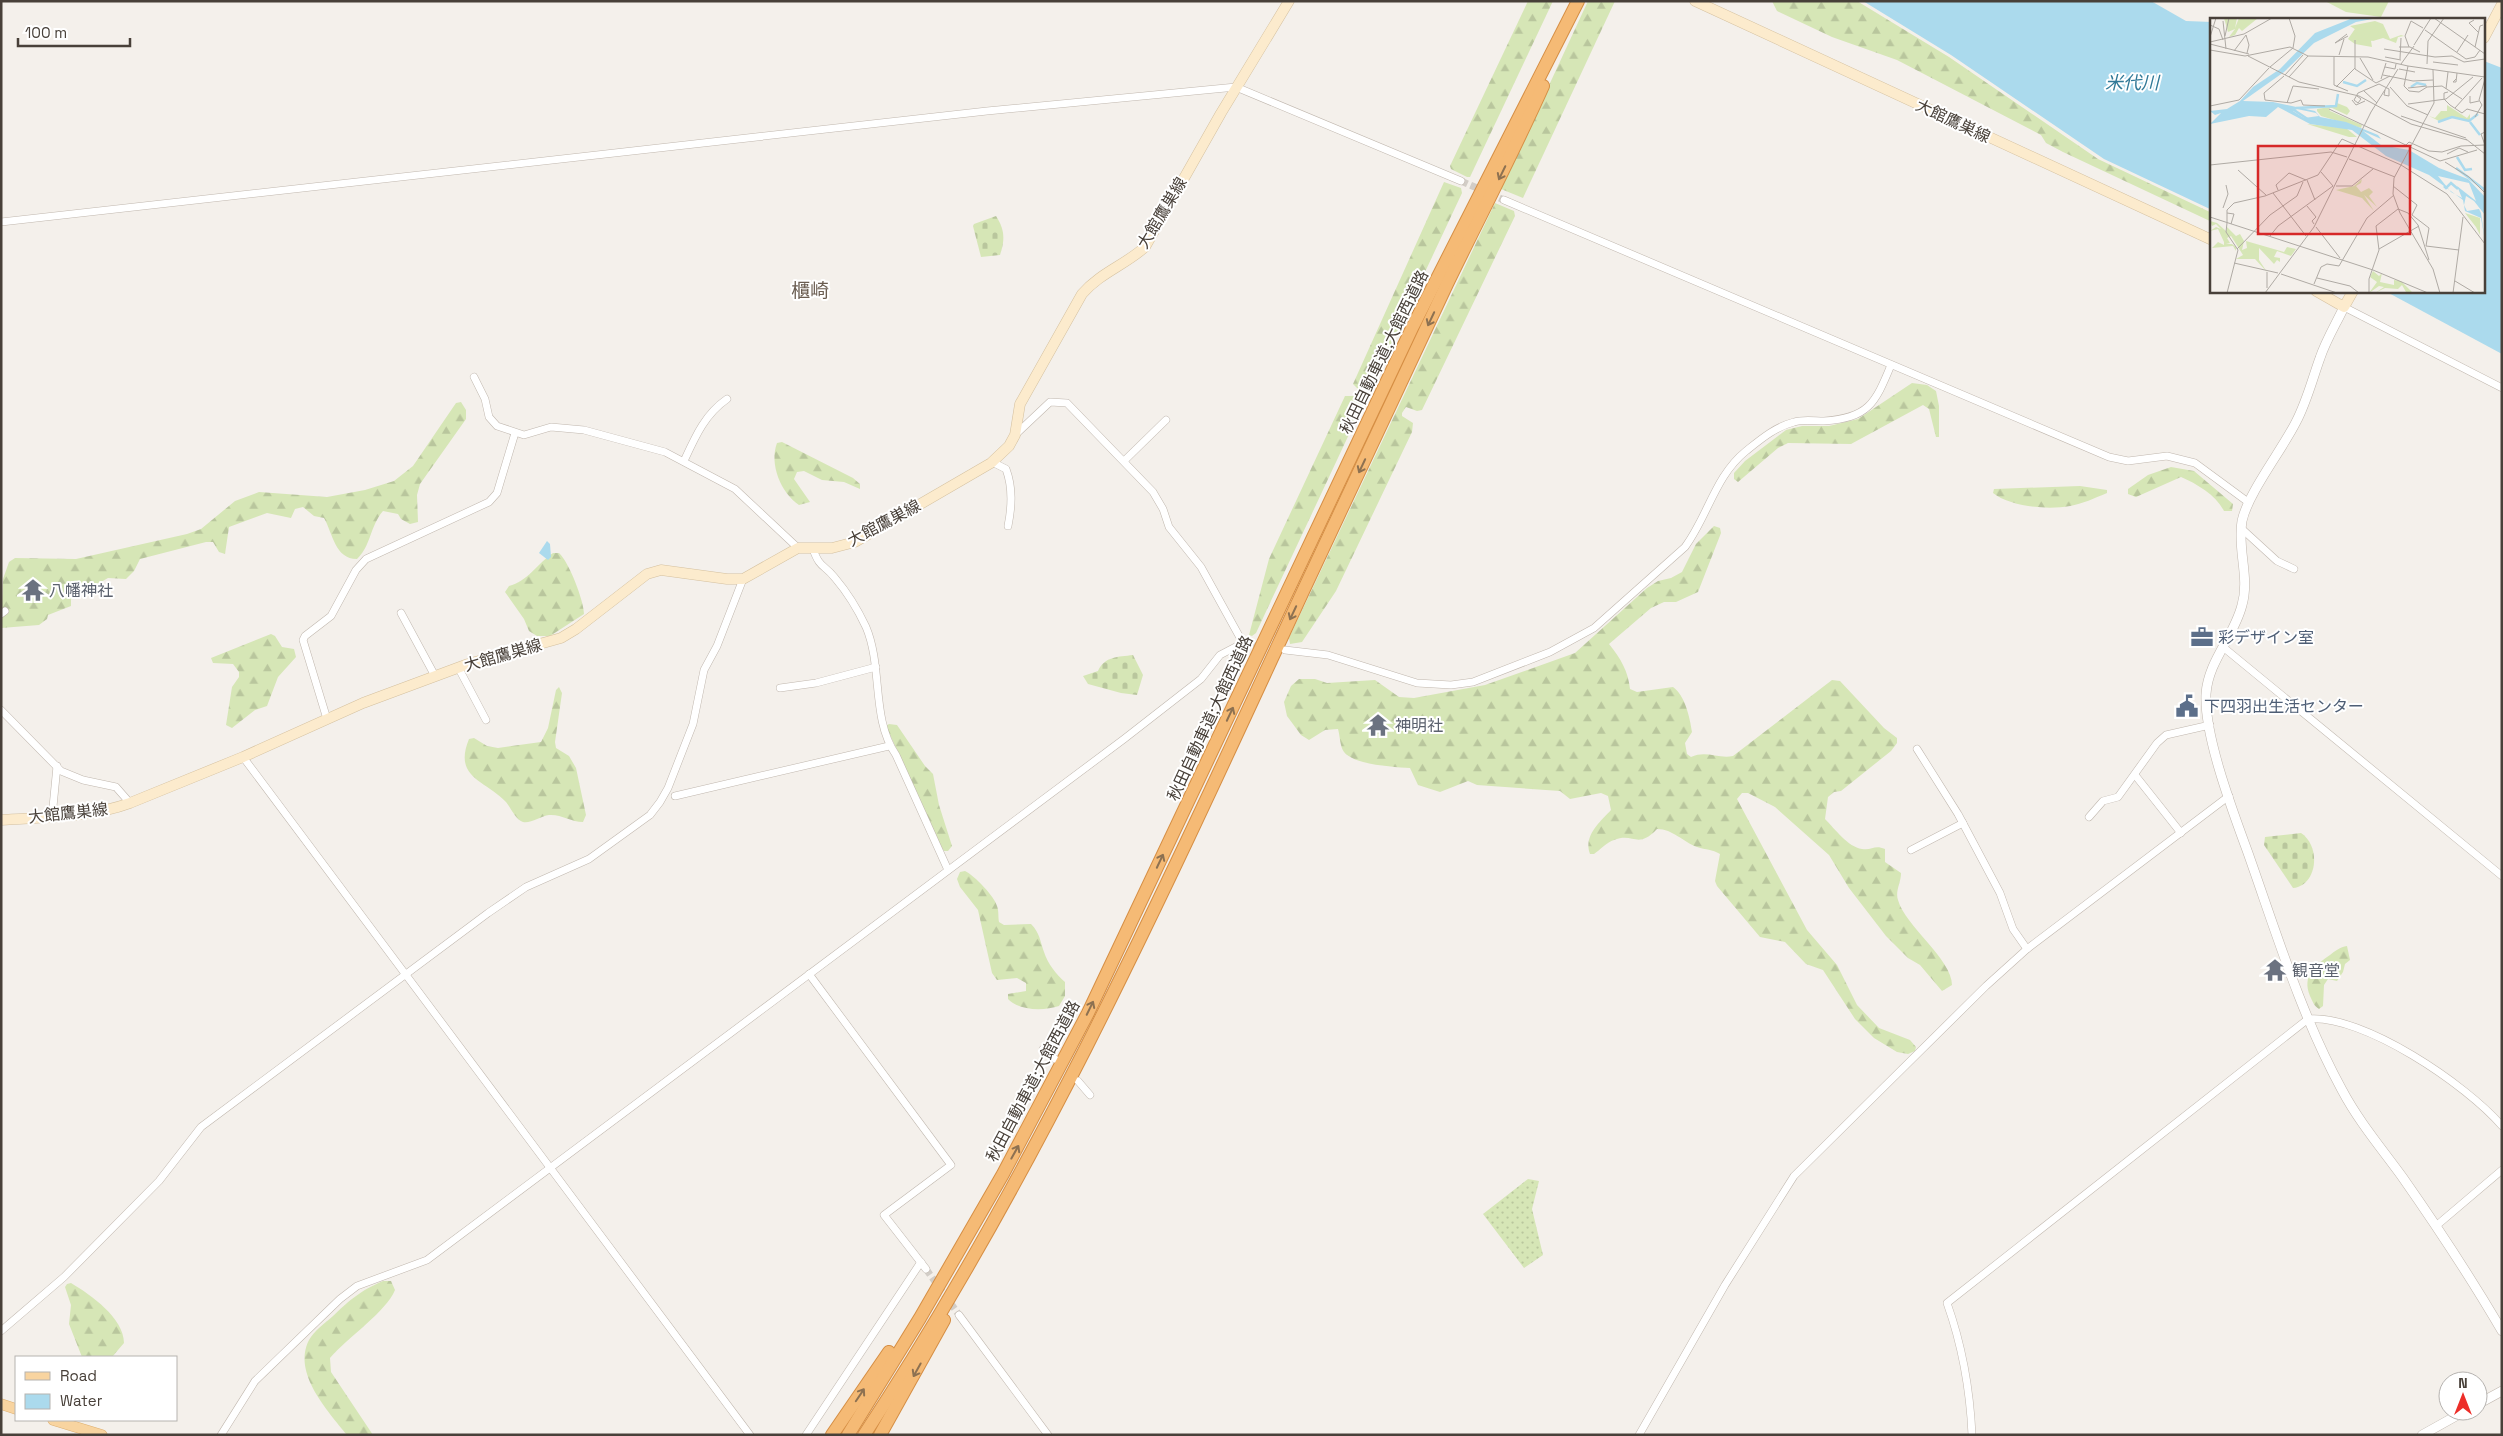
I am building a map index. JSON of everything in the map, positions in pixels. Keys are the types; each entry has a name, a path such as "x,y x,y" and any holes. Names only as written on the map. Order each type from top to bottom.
{"highway":[{"name":"秋田自動車道;大館西道路","path":"848,1435 920,1318 1003,1174 1088,1013 1409,335 1579,1"},
{"name":"秋田自動車道;大館西道路","path":"864,1435 977,1248 1050,1116 1170,876 1446,287 1534,105 1579,1"},
{"path":"832,1435 886,1358 976,1210 1003,1174"},
{"path":"880,1435 945,1318 977,1248"}],"main road":[{"name":"大館鷹巣線","path":"1,820 88,814 112,810 243,757 363,703 458,668 561,638 576,629 647,574 661,570 727,579 743,578 798,548 832,548 855,542 948,490 992,462 1009,446 1015,436 1020,404 1082,294 1094,280 1130,260 1145,247 1236,87 1289,1"},
{"name":"大館鷹巣線","path":"1695,1 2210,239"},
{"path":"2486,34 2502,4"},
{"path":"2318,292 2344,307 2352,293"},
{"path":"1,1404 15,1409"},
{"path":"56,1421 102,1435"}],"street":[{"path":"1,222 987,111 1236,87 1461,181"},
{"path":"1504,200 2109,457 2128,461 2167,456 2195,462 2248,502"},
{"path":"2502,388 2344,307 2321,355 2305,405 2248,502 2242,529 2246,581 2244,598 2239,617 2210,672 2206,690 2206,710 2229,796 2308,1019 2341,1089 2362,1125 2396,1167 2463,1265 2502,1331"},
{"path":"1285,650 1345,659 1417,683 1451,685 1473,682 1557,649 1594,628 1686,547 1696,532 1714,492 1727,471 1743,453 1772,430 1796,421 1843,419 1859,415 1877,396 1891,366"},
{"path":"474,378 485,398 489,417 497,426 524,436 550,427 584,430 665,452 735,489 798,548"},
{"path":"684,461 700,427 716,406 727,398"},
{"path":"221,1435 255,1382 340,1299 358,1286 426,1260 1202,679 1220,655 1243,643 1201,567 1174,537 1153,492 1067,403 1050,402 1015,436"},
{"path":"1124,461 1166,420"},
{"path":"327,719 303,640 305,636 331,616 356,570 366,559 489,502 497,493 515,433"},
{"path":"992,462 1006,468 1009,477 1012,509 1008,526"},
{"path":"2242,529 2276,561 2294,569"},
{"path":"813,549 818,564 834,577 859,614 866,628 876,667 882,724 889,746 896,755 948,870"},
{"path":"1,1331 64,1277 159,1181 201,1127 526,887 588,859 650,815 668,788 693,724 704,670 717,646 743,578"},
{"path":"401,613 435,676"},
{"path":"2223,647 2502,876"},
{"path":"780,688 816,683 876,667"},
{"path":"458,668 486,720"},
{"path":"1,710 61,771 84,780 116,787 130,803"},
{"path":"2089,817 2102,801 2118,797 2157,743 2166,735 2210,725"},
{"path":"675,796 889,746"},
{"path":"1917,749 1963,823 2000,893 2014,928 2027,949"},
{"path":"243,757 750,1435"},
{"path":"52,816 57,766"},
{"path":"2135,775 2181,833"},
{"path":"1639,1435 1725,1285 1794,1176 1986,986 2027,949 2229,796"},
{"path":"1911,850 1963,823"},
{"path":"809,974 952,1165 884,1215 926,1269"},
{"path":"1972,1435 1970,1400 1958,1340 1947,1303 2308,1019 2323,1018 2347,1025 2411,1055 2461,1088 2489,1111 2502,1126"},
{"path":"1043,1049 1055,1058"},
{"path":"1078,1081 1090,1095"},
{"path":"2436,1226 2502,1170"},
{"path":"806,1435 921,1262"},
{"path":"959,1315 1048,1435"},
{"path":"2488,1399 2502,1391"},
{"path":"2422,1435 2447,1421"}],"green space":[{"path":"1528,1 1553,1 1470,177 1467,177 1451,169 1450,166"},
{"path":"1588,1 1615,1 1523,198 1501,189"},
{"path":"1772,1 1857,1 1949,57 2098,159 2210,212 2210,221 2063,152 2046,143 2041,135 1897,60 1832,37 1777,11"},
{"path":"2325,1 2389,1 2381,17 2346,12"},
{"path":"1444,182 1461,188 1462,193 1256,633 1252,636 1249,635 1269,559 1345,396 1359,396 1360,391 1353,384"},
{"path":"1495,203 1514,211 1515,216 1422,410 1417,411 1406,407 1402,413 1402,416 1413,423 1412,432 1336,591 1302,642 1290,644 1289,638"},
{"path":"996,216 1003,235 1000,255 981,257 973,226"},
{"path":"1912,383 1927,385 1936,391 1939,406 1939,437 1936,437 1929,409 1923,405 1851,444 1788,443 1778,448 1738,482 1734,479 1734,473 1745,461 1786,430 1802,426 1829,426 1858,419"},
{"path":"461,402 466,410 466,419 420,484 417,495 418,522 410,524 401,519 398,514 383,511 375,523 362,554 357,559 344,555 339,550 324,518 314,516 303,507 295,509 291,518 267,513 229,527 225,554 219,552 213,542 206,542 140,559 134,571 126,579 108,578 87,590 80,590 71,599 71,606 48,615 47,619 39,625 1,628 3,579 9,562 15,558 76,559 187,534 201,529 235,501 259,492 327,497 365,490 394,481 413,466 456,403"},
{"path":"782,442 853,478 860,484 860,489 844,482 822,480 804,471 797,472 794,479 810,502 799,505 787,493 778,477 775,451 777,443"},
{"path":"2171,467 2194,471 2233,504 2232,511 2224,511 2221,505 2205,491 2181,477 2136,497 2128,494 2128,489 2148,475"},
{"path":"2080,486 2107,490 2107,493 2075,505 2051,508 2010,502 1993,493 1994,489"},
{"path":"1714,526 1720,528 1721,533 1698,592 1676,602 1664,602 1651,608 1609,644 1623,665 1628,676 1630,689 1637,692 1673,687 1681,695 1692,732 1685,743 1687,754 1691,757 1702,754 1733,756 1832,680 1840,681 1884,728 1897,738 1897,743 1891,751 1841,791 1834,792 1828,797 1825,819 1842,837 1857,848 1878,847 1885,849 1885,862 1901,873 1897,897 1902,910 1945,964 1950,975 1952,985 1942,991 1920,965 1908,958 1886,936 1849,888 1829,855 1775,807 1748,793 1742,793 1737,799 1807,930 1837,965 1857,1005 1879,1028 1910,1040 1916,1047 1915,1051 1908,1054 1897,1052 1874,1038 1855,1019 1823,970 1806,964 1785,942 1760,937 1717,886 1715,881 1720,854 1717,852 1697,847 1673,833 1657,829 1640,840 1621,838 1614,840 1594,854 1590,854 1588,847 1591,835 1611,810 1608,796 1601,793 1570,799 1560,791 1477,785 1468,781 1440,792 1418,785 1410,768 1375,765 1349,756 1343,750 1338,729 1325,730 1309,740 1301,735 1287,716 1284,702 1291,686 1299,679 1315,679 1327,683 1375,680 1399,697 1414,698 1485,685 1575,653 1647,588 1658,581 1671,578 1682,572 1696,544"},
{"path":"553,553 559,553 567,564 579,591 584,614 550,636 537,636 529,631 524,619 505,592 509,586 521,581"},
{"path":"271,634 275,636 282,647 294,649 296,657 278,677 267,706 255,710 232,728 226,725 232,687 239,677 239,672 233,664 213,663 211,658"},
{"path":"1133,655 1143,675 1137,695 1121,693 1088,684 1083,676 1098,671 1104,662 1108,660"},
{"path":"559,687 562,693 555,742 556,748 569,756 576,768 586,815 583,822 549,815 529,822 523,822 520,821 506,802 481,783 468,770 465,762 465,752 469,739 474,738 487,746 498,748 541,742 548,728 556,690"},
{"path":"889,724 897,725 925,766 933,774 939,805 952,846 948,851 944,851 940,845 886,726"},
{"path":"2301,833 2312,847 2314,864 2308,880 2293,888 2264,845 2265,837"},
{"path":"965,871 979,881 992,897 998,908 999,922 1004,925 1031,924 1034,927 1048,961 1065,982 1065,996 1059,1006 1046,1009 1032,1009 1018,1006 1008,999 1008,994 1026,991 1026,983 1017,978 997,980 992,973 978,910 960,887 957,879 960,872"},
{"path":"2347,946 2350,960 2345,964 2343,972 2337,981 2328,979 2324,985 2323,1006 2319,1009 2310,996 2308,989 2311,972 2319,963 2338,949"},
{"path":"1528,1179 1539,1181 1532,1209 1543,1255 1524,1268 1483,1214"},
{"path":"383,1281 391,1281 395,1290 390,1298 375,1316 330,1358 331,1372 373,1435 347,1435 314,1391 305,1365 305,1353 309,1340 320,1327 356,1296"},
{"path":"71,1283 97,1301 113,1316 119,1325 124,1343 113,1356 82,1356 69,1324 71,1305 65,1287"}],"water":[{"name":"米代川","path":"1863,1 2151,1 2186,21 2210,22 2210,209 2104,159 1951,55"},
{"path":"2486,62 2502,68 2502,354 2387,292 2486,292"},
{"path":"547,541 550,544 551,557 548,560 539,553"}],"tunnel":[{"path":"1461,181 1504,200"},
{"path":"1243,643 1262,647"},
{"path":"926,1269 959,1315"}],"place":[{"name":"八幡神社","path":"33,590"},
{"name":"彩デザイン室","path":"2202,637"},
{"name":"下四羽出生活センター","path":"2187,706"},
{"name":"神明社","path":"1378,725"},
{"name":"観音堂","path":"2275,970"}],"district":[{"name":"櫃崎","path":"810,290"}]}
